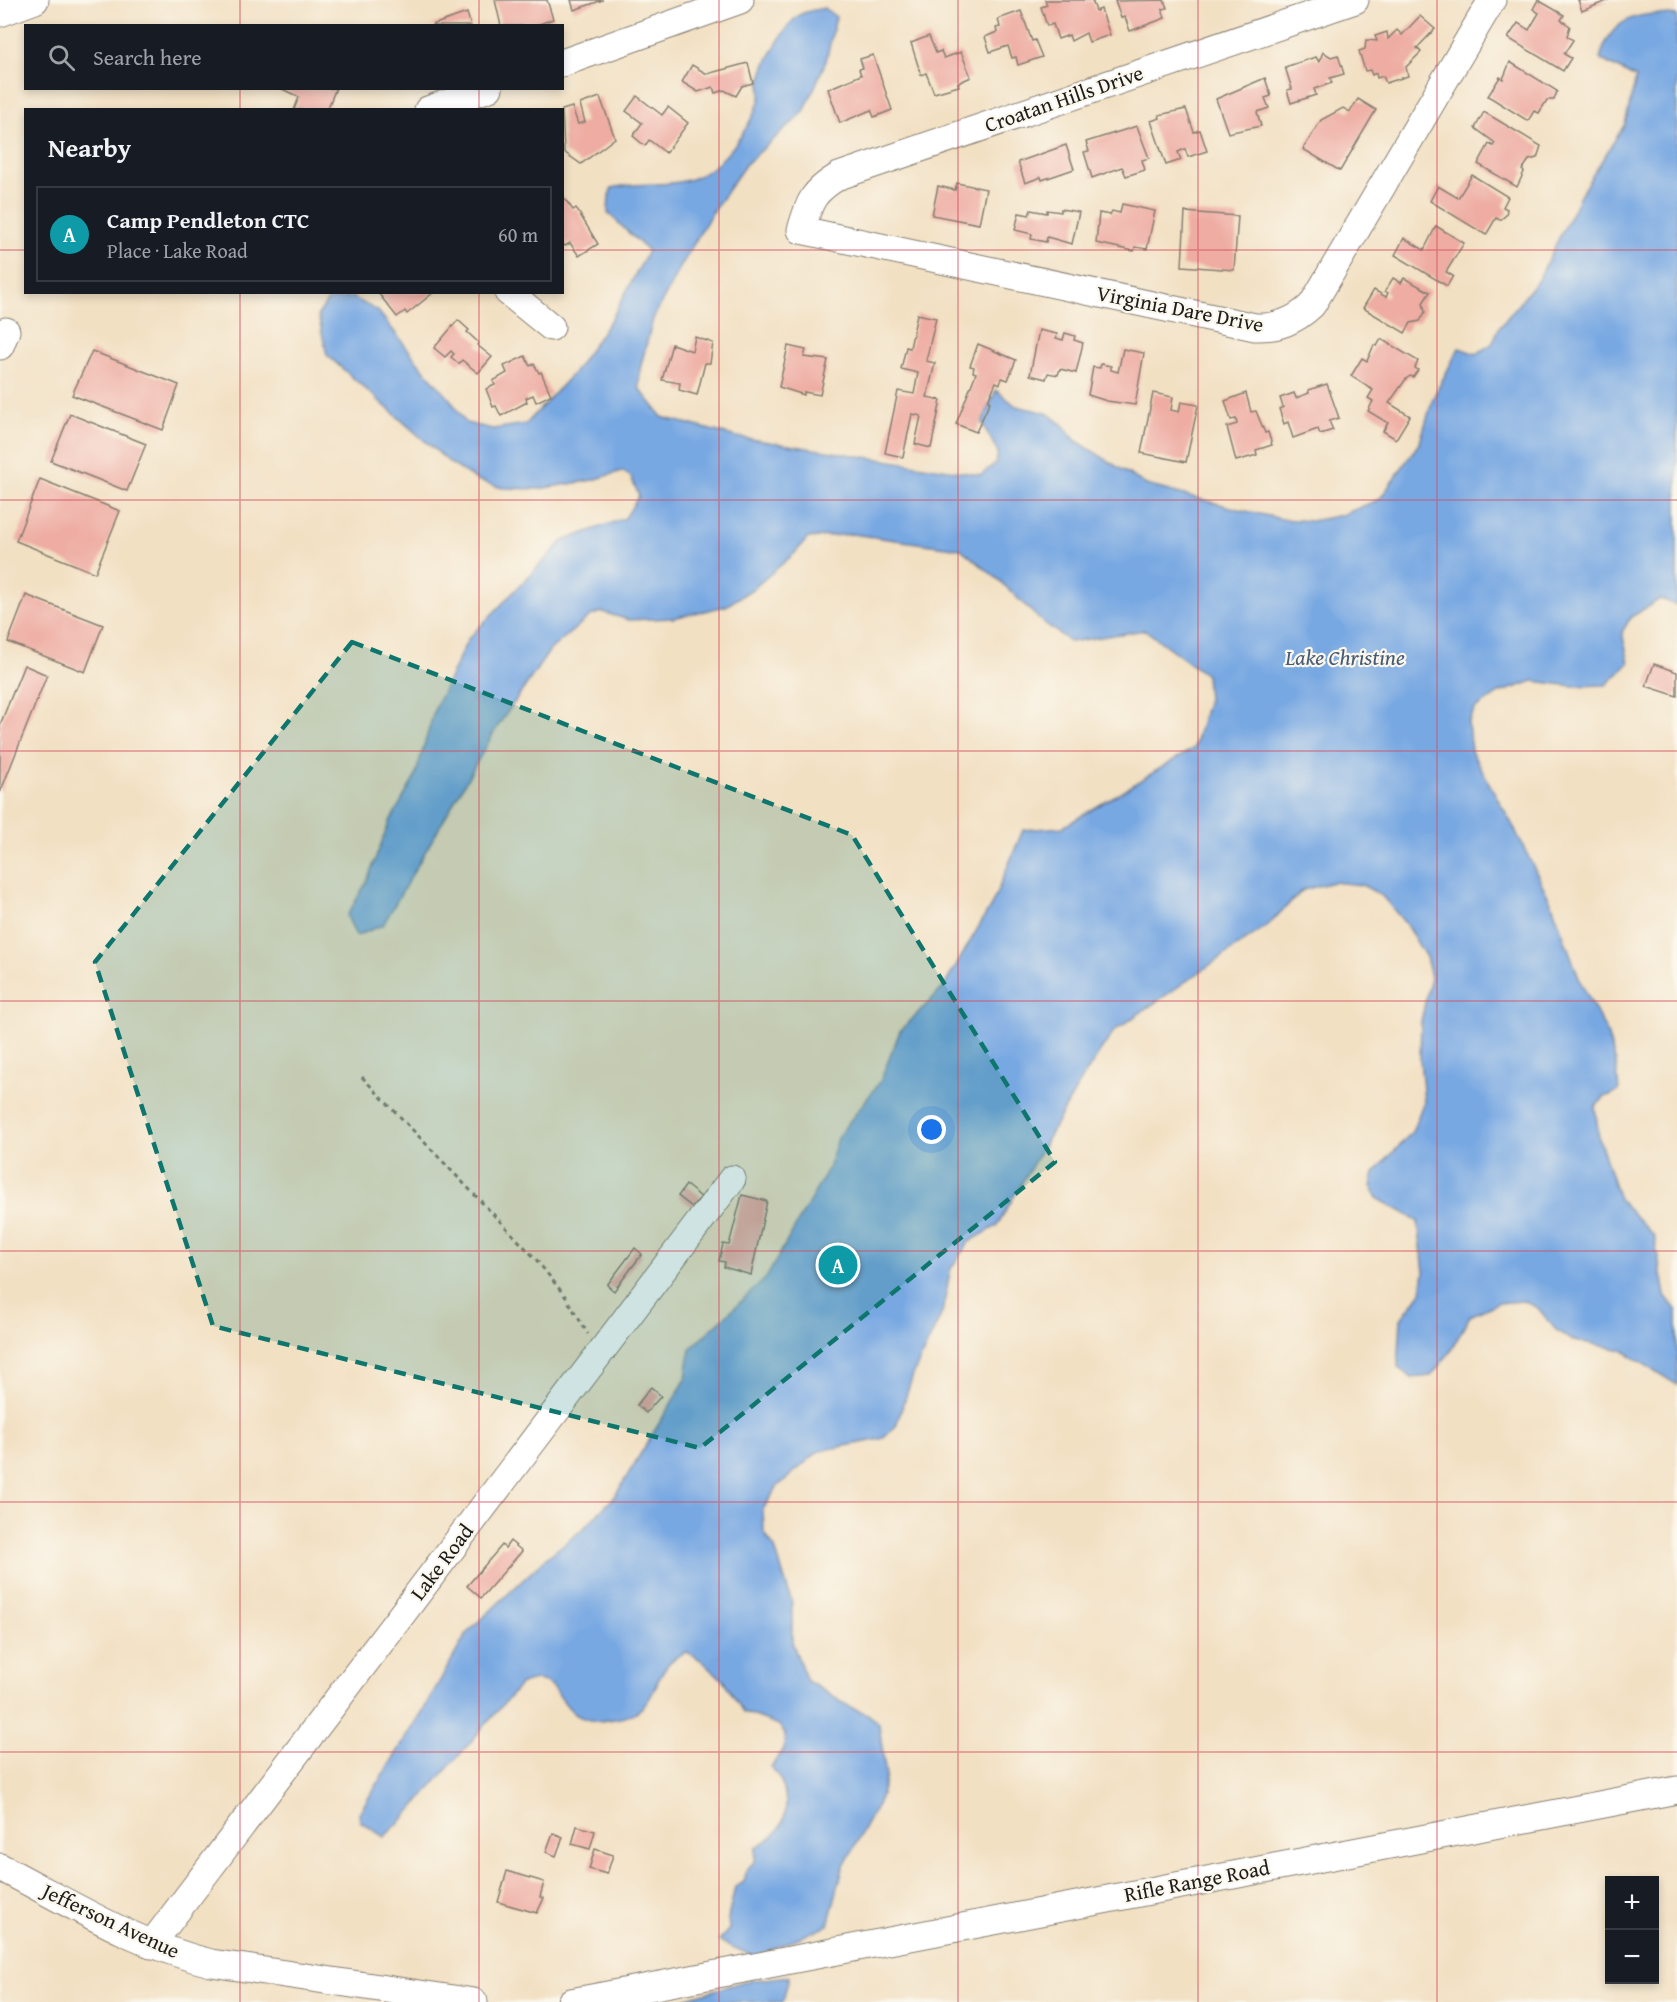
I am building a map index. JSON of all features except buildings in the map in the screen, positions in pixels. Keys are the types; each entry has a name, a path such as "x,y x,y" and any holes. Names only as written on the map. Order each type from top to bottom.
{"street":[{"path":"0,13 35,0"},
{"path":"564,62 740,0"},
{"name":"Croatan Hills Drive","path":"801,230 811,199 820,187 839,176 1354,0"},
{"name":"Virginia Dare Drive","path":"801,230 1255,327 1286,323 1299,317 1312,305 1492,0"},
{"path":"434,108 483,90"},
{"path":"510,294 551,327"},
{"name":"Lake Road","path":"151,1945 732,1179"},
{"name":"Rifle Range Road","path":"571,2002 1677,1790"},
{"name":"Jefferson Avenue","path":"0,1867 151,1945 211,1963 474,2002"}],"path":[{"path":"362,1077 535,1258 565,1296 585,1331 601,1351"}],"highlighted area":[{"path":"352,642 852,835 1055,1162 700,1448 213,1326 95,962"}],"water":[{"name":"Lake Christine","path":"824,8 836,17 826,61 804,112 745,165 711,214 653,319 640,369 639,388 662,417 737,437 981,475 996,463 998,452 982,423 996,390 1016,406 1047,413 1064,426 1075,440 1146,485 1282,519 1311,521 1342,515 1380,499 1420,442 1433,398 1459,348 1476,354 1492,344 1499,328 1538,280 1583,190 1625,124 1636,78 1600,59 1611,34 1628,20 1639,16 1663,14 1677,16 1677,605 1660,599 1631,617 1622,632 1629,663 1606,685 1573,686 1533,681 1499,693 1475,709 1468,723 1471,751 1511,822 1552,904 1580,981 1607,1033 1616,1063 1619,1091 1605,1097 1595,1107 1599,1138 1619,1199 1654,1236 1665,1295 1677,1311 1677,1385 1622,1350 1569,1339 1555,1329 1538,1308 1523,1301 1498,1303 1470,1316 1450,1352 1431,1376 1412,1378 1398,1368 1401,1319 1421,1292 1424,1272 1418,1221 1377,1198 1371,1186 1374,1173 1412,1132 1424,1101 1420,1059 1421,1021 1431,977 1426,957 1405,923 1381,895 1362,885 1333,882 1303,890 1268,925 1114,1031 1082,1079 997,1226 969,1242 951,1268 942,1313 913,1375 896,1426 881,1439 819,1451 777,1487 763,1509 764,1533 775,1548 792,1603 792,1642 807,1681 850,1707 868,1714 879,1724 886,1777 879,1801 843,1868 828,1925 755,1957 719,1941 729,1929 728,1918 735,1887 744,1882 747,1869 755,1861 756,1847 772,1837 783,1821 786,1802 782,1783 771,1767 784,1749 785,1734 779,1725 743,1712 724,1681 701,1660 687,1652 674,1659 665,1668 642,1708 631,1715 614,1719 596,1721 578,1716 552,1687 540,1680 520,1685 409,1813 384,1837 360,1821 359,1813 421,1714 467,1633 546,1558 583,1529 615,1496 686,1379 690,1349 766,1278 828,1169 839,1135 880,1082 900,1031 943,988 992,904 1023,830 1063,827 1194,748 1208,699 1206,675 1145,630 1070,642 1039,619 1000,581 961,549 852,534 808,538 795,553 754,588 726,606 673,618 629,620 602,612 590,616 550,650 496,729 383,925 356,936 347,916 367,881 389,823 415,777 435,708 468,639 563,541 625,518 639,496 631,477 622,471 593,480 538,489 502,488 477,480 450,463 327,355 318,315 328,300 352,297 378,311 450,399 466,423 493,429 526,424 575,371 612,318 648,251 608,213 612,188 684,181 705,173 715,165 733,146 754,113 760,99 764,69 782,34 801,14"},
{"path":"789,1976 783,2002 674,2002 745,1981"}],"place":[{"name":"Camp Pendleton CTC","path":"838,1265"}]}
